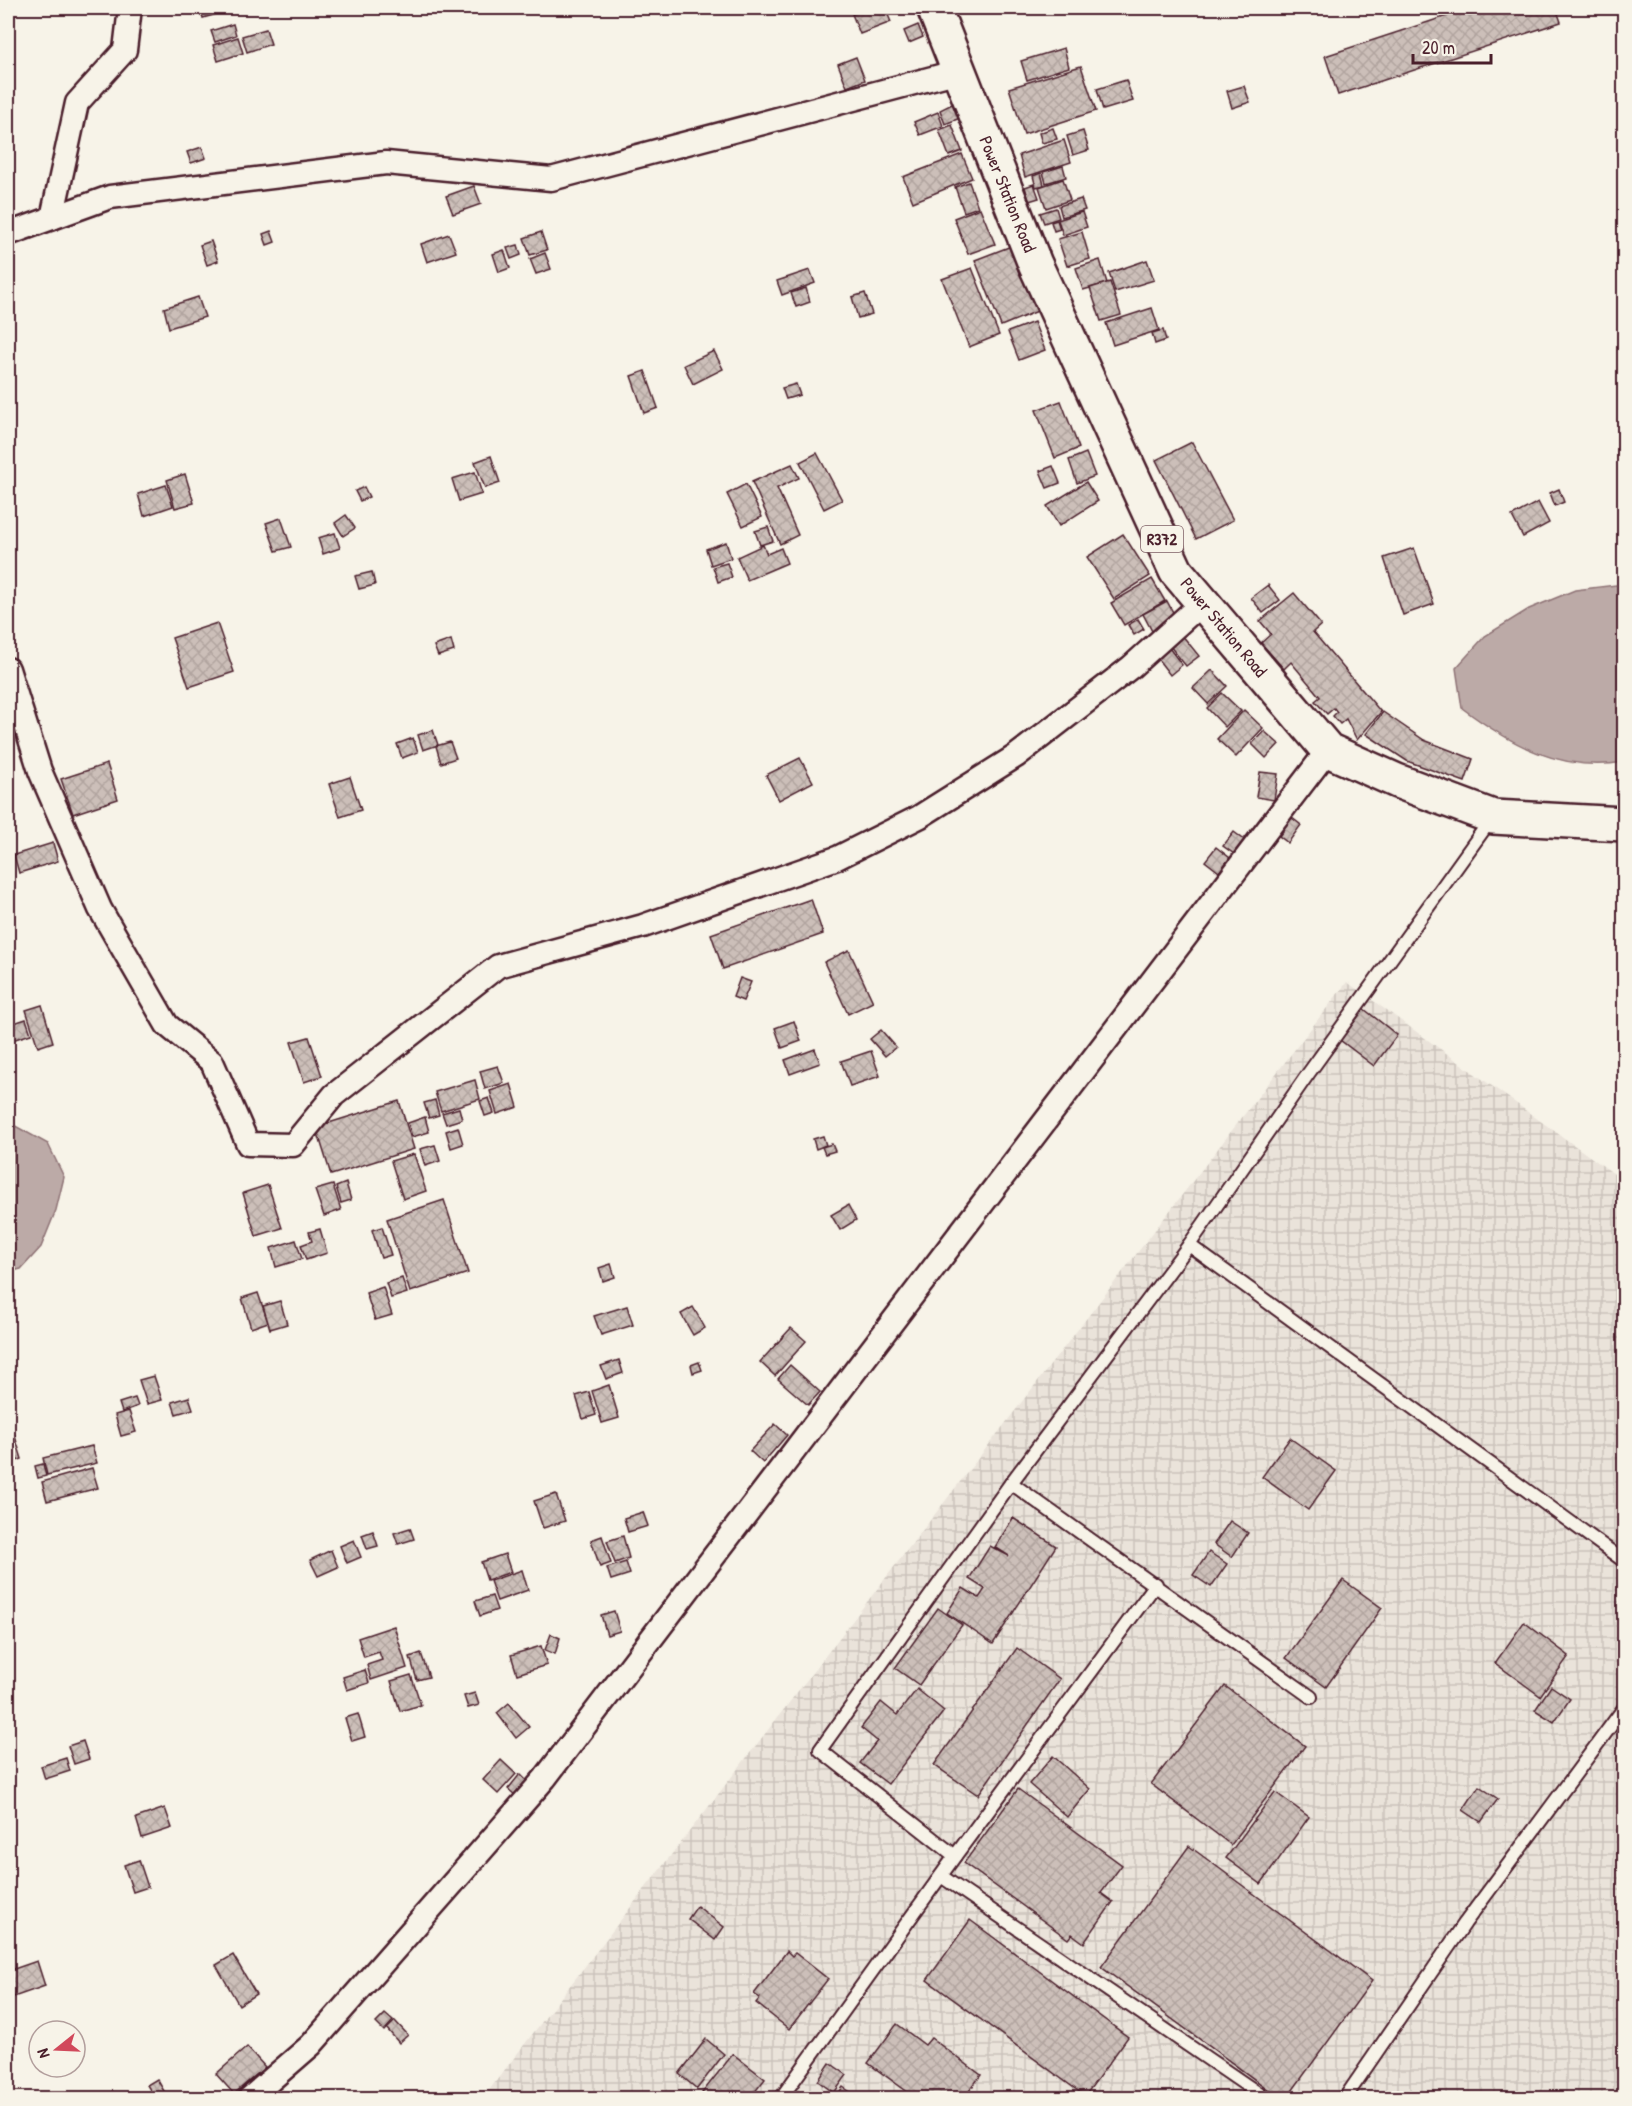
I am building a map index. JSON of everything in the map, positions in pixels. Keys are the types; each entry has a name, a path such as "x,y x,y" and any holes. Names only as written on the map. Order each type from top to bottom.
{"main road":[{"name":"Power Station Road","path":"934,8 1035,264 1176,571 1328,750 1397,781 1493,817 1624,824"}],"street":[{"path":"52,218 77,103 124,50 130,8"},
{"path":"8,234 110,197 386,163 551,179 959,71"},
{"path":"8,669 40,771 100,909 167,1025 212,1062 248,1144 293,1145 334,1095 498,966 643,926 837,858 919,817 1016,756 1131,667 1203,602"},
{"path":"250,2098 311,2045 545,1778 1328,750"}],"lane":[{"path":"955,1856 820,1750 1011,1483 1189,1245 1308,1074 1493,817"},
{"path":"1189,1245 1624,1561"},
{"path":"1011,1483 1156,1584 1311,1697"},
{"path":"781,2098 955,1856 1156,1584"},
{"path":"1345,2098 1465,1923 1624,1708"},
{"path":"941,1876 1265,2098"}],"shaded area":[{"path":"1624,584 1624,762 1579,763 1537,753 1499,733 1462,708 1456,668 1485,636 1529,609 1575,590"},
{"path":"1347,982 1624,1181 1624,2098 483,2098"},
{"path":"8,1122 48,1144 64,1177 56,1210 41,1247 21,1269 8,1272"}],"building":[{"path":"200,8 214,8 217,14 203,18"},
{"path":"870,8 885,8 891,22 860,34 852,14"},
{"path":"1471,8 1556,8 1561,22 1338,95 1325,56"},
{"path":"233,24 236,35 215,42 211,31"},
{"path":"918,25 923,37 909,43 904,31"},
{"path":"266,29 271,44 247,52 242,36"},
{"path":"238,37 243,53 218,61 213,45"},
{"path":"1064,48 1069,67 1027,80 1021,61"},
{"path":"856,57 865,80 847,87 838,64"},
{"path":"1081,66 1096,111 1024,134 1009,88"},
{"path":"1126,80 1133,101 1103,110 1097,89"},
{"path":"1244,86 1250,102 1232,108 1227,91"},
{"path":"954,103 960,118 945,124 940,110"},
{"path":"938,112 943,126 920,135 914,122"},
{"path":"952,125 962,151 949,156 939,130"},
{"path":"1053,128 1057,139 1042,143 1039,133"},
{"path":"1083,131 1089,150 1073,155 1067,136"},
{"path":"1064,140 1071,162 1025,177 1019,155"},
{"path":"202,147 206,158 191,163 187,152"},
{"path":"962,154 972,178 913,202 903,177"},
{"path":"1063,166 1066,177 1046,183 1043,172"},
{"path":"1041,173 1044,185 1036,187 1033,176"},
{"path":"1063,179 1070,200 1046,208 1039,187"},
{"path":"969,182 978,207 964,212 955,187"},
{"path":"1034,184 1039,198 1029,201 1025,187"},
{"path":"474,186 481,204 453,214 446,196"},
{"path":"1081,199 1085,210 1062,217 1059,206"},
{"path":"980,208 995,244 968,254 954,218"},
{"path":"1056,208 1059,218 1044,223 1040,213"},
{"path":"1082,212 1087,227 1063,235 1058,220"},
{"path":"1057,220 1060,229 1054,231 1051,222"},
{"path":"271,231 275,242 267,245 263,234"},
{"path":"541,232 547,250 530,255 524,238"},
{"path":"1082,232 1090,259 1067,266 1058,239"},
{"path":"449,234 456,252 427,262 421,244"},
{"path":"211,241 218,261 207,265 200,245"},
{"path":"518,245 521,255 511,259 507,248"},
{"path":"1014,245 1040,310 1001,326 975,260"},
{"path":"504,250 510,268 499,272 493,254"},
{"path":"545,253 551,269 536,274 530,259"},
{"path":"1100,260 1107,283 1083,290 1076,268"},
{"path":"1147,260 1154,280 1115,292 1109,273"},
{"path":"972,268 999,335 969,347 942,279"},
{"path":"810,270 815,283 782,295 777,281"},
{"path":"1110,282 1121,315 1101,321 1090,288"},
{"path":"806,288 810,302 796,307 791,293"},
{"path":"865,293 872,314 858,318 852,297"},
{"path":"198,297 205,317 169,328 164,308"},
{"path":"1152,308 1159,330 1113,345 1106,323"},
{"path":"1034,322 1045,350 1019,360 1008,332"},
{"path":"1163,330 1166,340 1155,344 1152,333"},
{"path":"714,351 723,369 693,384 684,365"},
{"path":"645,371 658,408 644,413 631,376"},
{"path":"796,384 800,395 786,399 782,388"},
{"path":"1061,401 1079,448 1055,458 1036,410"},
{"path":"1192,442 1233,520 1196,539 1156,460"},
{"path":"817,453 842,500 824,509 800,462"},
{"path":"1086,453 1095,476 1077,483 1069,460"},
{"path":"491,456 500,483 485,488 475,462"},
{"path":"792,464 799,478 777,488 798,535 780,544 752,482"},
{"path":"1053,466 1060,483 1047,488 1040,471"},
{"path":"475,472 482,494 459,501 452,479"},
{"path":"185,474 194,503 175,508 167,480"},
{"path":"1086,482 1098,501 1059,526 1047,506"},
{"path":"746,484 762,517 743,526 727,494"},
{"path":"166,485 173,506 144,516 138,494"},
{"path":"364,487 369,497 360,501 355,491"},
{"path":"1559,489 1564,502 1555,506 1550,493"},
{"path":"1538,502 1549,523 1523,537 1512,516"},
{"path":"346,515 355,528 343,536 335,523"},
{"path":"281,518 291,547 276,551 266,523"},
{"path":"768,527 773,541 760,545 755,531"},
{"path":"335,533 340,548 323,554 318,538"},
{"path":"1123,534 1150,576 1114,599 1087,557"},
{"path":"726,542 731,558 711,565 706,549"},
{"path":"763,545 767,554 781,548 787,563 747,580 737,557"},
{"path":"1414,548 1434,604 1403,615 1384,558"},
{"path":"727,563 732,577 718,582 713,567"},
{"path":"372,572 375,585 359,589 355,576"},
{"path":"1152,579 1165,601 1124,625 1111,603"},
{"path":"1268,585 1280,600 1263,613 1251,598"},
{"path":"1294,593 1321,625 1313,632 1381,712 1357,740 1346,719 1340,724 1333,716 1337,712 1334,708 1327,714 1315,701 1320,697 1291,662 1284,669 1261,643 1271,634 1260,621"},
{"path":"1167,601 1177,620 1153,633 1143,614"},
{"path":"1138,619 1144,629 1134,635 1128,625"},
{"path":"217,623 234,672 189,687 172,638"},
{"path":"1182,635 1199,656 1186,666 1169,645"},
{"path":"451,640 454,651 438,656 434,646"},
{"path":"1169,648 1182,665 1170,675 1157,658"},
{"path":"1212,670 1227,686 1208,704 1193,688"},
{"path":"1222,693 1241,711 1225,727 1207,708"},
{"path":"1244,710 1263,728 1236,757 1217,739"},
{"path":"1383,712 1424,740 1473,759 1465,782 1407,761 1366,734"},
{"path":"433,730 438,745 423,750 418,735"},
{"path":"1264,731 1279,744 1266,758 1252,744"},
{"path":"413,738 418,752 402,758 397,744"},
{"path":"450,742 456,758 441,763 436,746"},
{"path":"800,758 813,782 779,800 766,775"},
{"path":"107,764 118,799 73,814 61,779"},
{"path":"1260,772 1278,774 1274,800 1256,797"},
{"path":"350,777 361,810 340,817 329,784"},
{"path":"1287,814 1301,825 1288,843 1279,836 1283,831 1278,827"},
{"path":"1234,832 1247,842 1237,856 1223,846"},
{"path":"53,843 58,861 19,873 14,855"},
{"path":"1216,847 1230,858 1219,872 1205,861"},
{"path":"811,899 823,934 723,969 711,934"},
{"path":"849,950 873,1002 848,1014 824,962"},
{"path":"740,978 751,982 743,1001 733,997"},
{"path":"42,1005 53,1042 38,1047 26,1010"},
{"path":"1364,1009 1397,1035 1374,1066 1340,1040"},
{"path":"26,1019 31,1034 9,1041 8,1025"},
{"path":"794,1021 801,1041 782,1048 775,1028"},
{"path":"881,1030 896,1047 885,1056 870,1039"},
{"path":"309,1037 322,1076 304,1082 291,1042"},
{"path":"815,1049 820,1063 790,1074 785,1060"},
{"path":"871,1051 880,1076 850,1086 841,1061"},
{"path":"498,1066 504,1083 485,1089 480,1071"},
{"path":"475,1080 480,1099 441,1111 435,1092"},
{"path":"511,1084 518,1107 497,1114 490,1091"},
{"path":"489,1098 494,1113 485,1116 480,1101"},
{"path":"435,1100 439,1115 429,1118 424,1103"},
{"path":"399,1101 414,1149 331,1175 316,1127"},
{"path":"459,1108 462,1119 446,1124 442,1113"},
{"path":"425,1117 429,1132 412,1137 408,1123"},
{"path":"458,1127 463,1144 451,1148 446,1131"},
{"path":"823,1136 826,1145 816,1149 813,1139"},
{"path":"832,1144 835,1151 825,1154 822,1147"},
{"path":"435,1145 440,1161 425,1166 420,1149"},
{"path":"414,1154 426,1191 403,1199 391,1161"},
{"path":"346,1183 351,1200 341,1203 336,1187"},
{"path":"268,1185 282,1228 256,1236 243,1193"},
{"path":"333,1185 341,1210 324,1216 315,1190"},
{"path":"444,1200 468,1273 410,1292 387,1219"},
{"path":"848,1205 856,1220 840,1230 831,1215"},
{"path":"382,1227 391,1255 381,1258 372,1230"},
{"path":"320,1229 327,1253 306,1260 301,1245 312,1241 309,1232"},
{"path":"296,1240 302,1259 276,1267 271,1248"},
{"path":"611,1264 615,1277 603,1281 599,1268"},
{"path":"402,1278 407,1293 391,1298 386,1283"},
{"path":"383,1287 392,1315 375,1320 366,1293"},
{"path":"258,1293 268,1322 251,1328 242,1298"},
{"path":"280,1301 287,1324 270,1329 263,1306"},
{"path":"627,1306 633,1325 601,1335 594,1316"},
{"path":"693,1307 705,1328 693,1335 681,1314"},
{"path":"791,1328 806,1341 775,1376 760,1362"},
{"path":"619,1360 623,1373 606,1379 601,1366"},
{"path":"699,1362 702,1370 693,1373 691,1365"},
{"path":"790,1365 820,1392 808,1405 778,1379"},
{"path":"154,1376 162,1400 147,1404 139,1380"},
{"path":"609,1385 619,1418 602,1423 592,1391"},
{"path":"589,1392 596,1415 583,1419 576,1396"},
{"path":"189,1397 193,1409 176,1414 172,1402"},
{"path":"135,1398 138,1406 122,1412 119,1403"},
{"path":"129,1411 136,1432 121,1436 115,1415"},
{"path":"775,1424 787,1435 763,1463 750,1451"},
{"path":"14,1433 22,1459 8,1464 8,1435"},
{"path":"1290,1438 1336,1471 1308,1510 1262,1477"},
{"path":"92,1446 97,1463 47,1475 43,1458"},
{"path":"43,1464 46,1476 38,1478 35,1466"},
{"path":"92,1468 98,1488 47,1501 42,1482"},
{"path":"556,1494 565,1521 543,1528 534,1501"},
{"path":"643,1512 648,1526 628,1532 624,1518"},
{"path":"1013,1518 1056,1546 993,1644 947,1613 963,1588 979,1598 985,1589 969,1579 990,1546 1009,1556 995,1547"},
{"path":"1230,1521 1248,1533 1232,1557 1214,1544"},
{"path":"410,1528 414,1539 398,1544 394,1533"},
{"path":"373,1531 378,1546 367,1549 362,1535"},
{"path":"602,1536 611,1563 600,1567 591,1540"},
{"path":"623,1536 629,1558 615,1563 607,1541"},
{"path":"354,1540 361,1557 347,1563 340,1546"},
{"path":"331,1550 338,1567 318,1576 310,1560"},
{"path":"1209,1552 1227,1564 1211,1587 1193,1575"},
{"path":"505,1554 511,1572 487,1580 481,1562"},
{"path":"626,1562 630,1574 611,1580 607,1568"},
{"path":"522,1570 528,1590 497,1601 490,1581"},
{"path":"1343,1580 1382,1608 1326,1687 1286,1658"},
{"path":"492,1596 497,1610 480,1616 475,1601"},
{"path":"938,1608 962,1625 919,1685 895,1668"},
{"path":"614,1611 620,1631 607,1635 601,1615"},
{"path":"1524,1622 1569,1656 1540,1696 1495,1663"},
{"path":"394,1626 407,1668 371,1680 367,1665 382,1660 379,1652 364,1657 358,1638"},
{"path":"551,1634 560,1638 555,1654 545,1650"},
{"path":"541,1646 547,1665 517,1674 511,1655"},
{"path":"1017,1648 1060,1679 978,1795 934,1765"},
{"path":"421,1653 429,1677 417,1680 410,1657"},
{"path":"365,1670 369,1683 347,1690 343,1677"},
{"path":"411,1675 421,1705 400,1711 391,1681"},
{"path":"1225,1686 1305,1746 1231,1845 1151,1784"},
{"path":"1551,1686 1570,1699 1554,1722 1535,1710"},
{"path":"917,1689 944,1711 888,1784 860,1763 877,1741 861,1728 881,1702 897,1715"},
{"path":"475,1693 479,1705 468,1708 464,1696"},
{"path":"509,1703 529,1727 516,1738 497,1713"},
{"path":"358,1714 365,1737 352,1741 345,1718"},
{"path":"83,1741 89,1759 74,1764 68,1746"},
{"path":"1053,1756 1090,1789 1067,1817 1029,1784"},
{"path":"66,1758 70,1771 45,1779 41,1766"},
{"path":"501,1760 516,1774 498,1794 483,1780"},
{"path":"520,1774 527,1781 515,1795 508,1789"},
{"path":"1479,1786 1498,1799 1481,1822 1463,1810"},
{"path":"1018,1789 1122,1865 1101,1893 1113,1902 1084,1943 1072,1934 1068,1939 964,1863"},
{"path":"1275,1792 1309,1817 1261,1884 1226,1858"},
{"path":"165,1808 172,1828 142,1838 136,1818"},
{"path":"1189,1846 1372,1981 1287,2098 1280,2098 1101,1967"},
{"path":"139,1860 148,1887 133,1892 124,1865"},
{"path":"697,1906 724,1927 715,1940 688,1919"},
{"path":"970,1920 1128,2037 1085,2096 927,1980"},
{"path":"787,1951 792,1956 795,1953 828,1979 789,2029 756,2003 760,1998 754,1994"},
{"path":"233,1955 256,1994 239,2005 216,1965"},
{"path":"37,1961 45,1986 8,1999 8,1971"},
{"path":"385,2014 393,2021 384,2031 376,2023"},
{"path":"395,2021 408,2035 399,2043 387,2029"},
{"path":"897,2024 925,2045 931,2038 981,2075 964,2098 916,2098 868,2063"},
{"path":"706,2039 724,2054 697,2089 679,2074"},
{"path":"247,2047 265,2067 234,2094 216,2074"},
{"path":"733,2054 765,2079 750,2098 709,2098 702,2093"},
{"path":"830,2063 847,2075 834,2093 818,2081"},
{"path":"157,2079 168,2098 155,2098 147,2085"},
{"path":"843,2087 858,2097 835,2098"}]}
